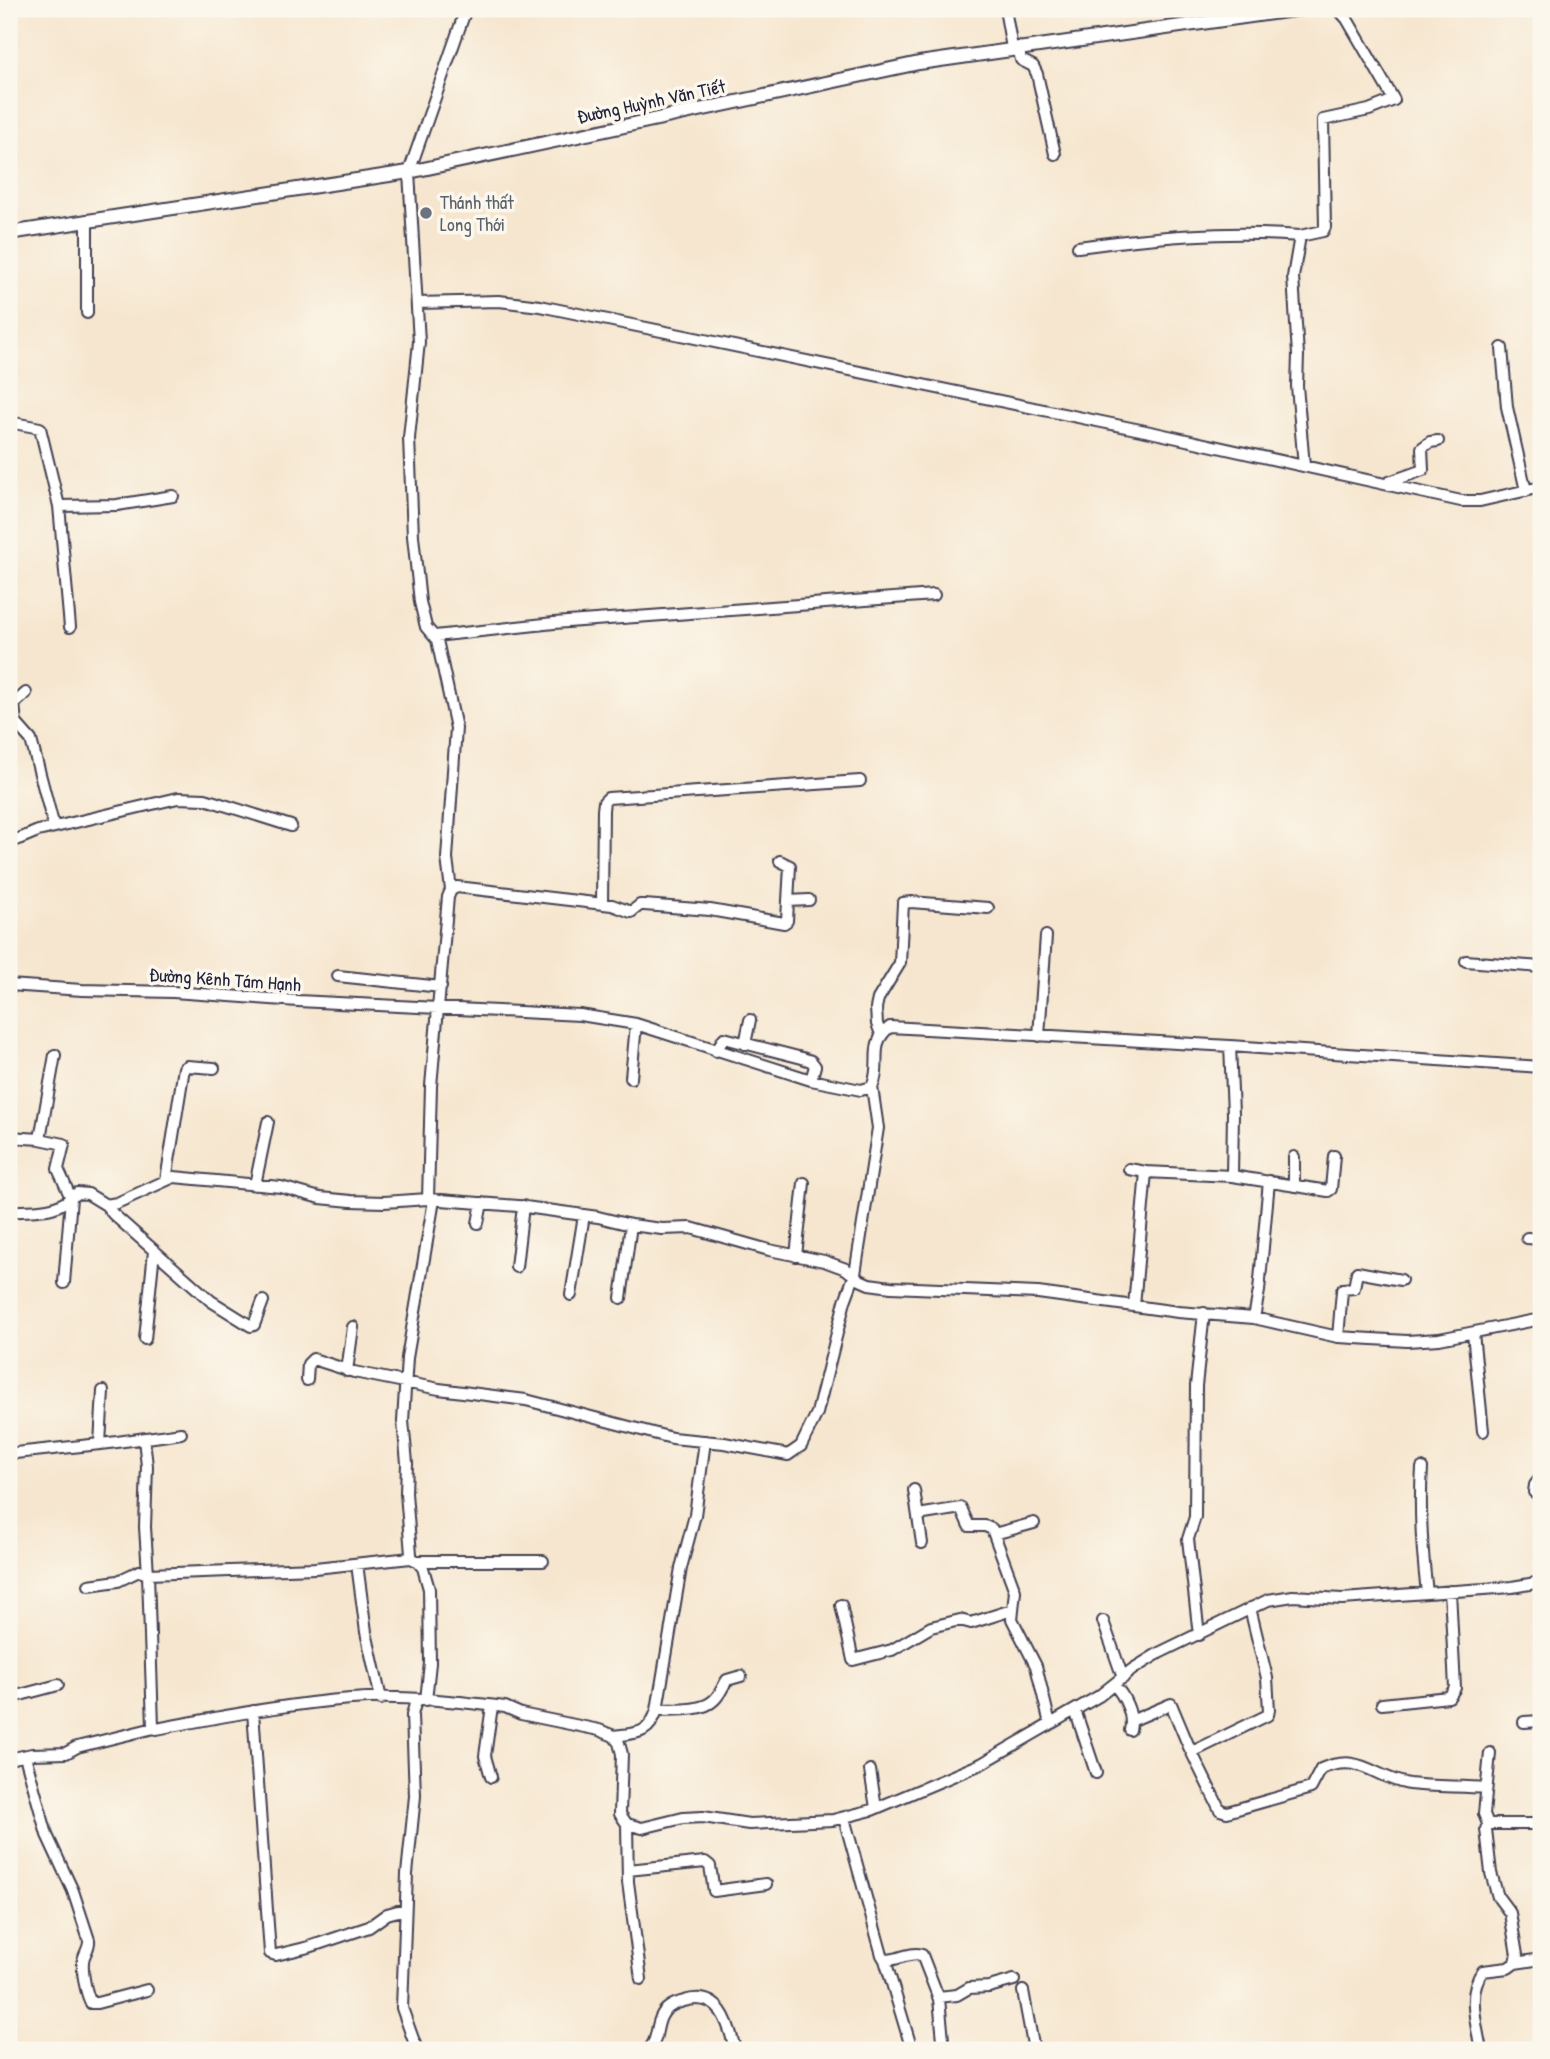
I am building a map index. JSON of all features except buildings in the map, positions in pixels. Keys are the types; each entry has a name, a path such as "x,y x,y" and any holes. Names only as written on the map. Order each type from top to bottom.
{"street":[{"path":"452,890 447,858 456,728 435,636 426,627 420,602 413,536 409,438 419,342 409,172 466,9"},
{"path":"1005,9 1015,48 1021,60 1033,66 1037,74 1055,154"},
{"name":"Đường Huỳnh Văn Tiết","path":"9,233 409,172 919,63 1301,9"},
{"path":"1078,247 1153,237 1207,234 1300,236 1323,231 1323,120 1369,110 1394,100 1347,19 1338,9"},
{"path":"87,220 87,313"},
{"path":"9,233 9,281"},
{"path":"1300,236 1293,277 1298,355 1297,386 1304,466"},
{"path":"417,303 499,301 540,306 1155,433 1470,502 1541,487"},
{"path":"1502,348 1507,407 1526,491"},
{"path":"9,422 40,428 59,506 69,627"},
{"path":"1387,483 1423,470 1422,448 1430,442 1438,441"},
{"path":"59,506 117,505 173,496"},
{"path":"435,636 554,623 934,595"},
{"path":"26,693 14,704 16,723 31,740 54,827"},
{"path":"602,904 603,810 604,802 608,798 860,781"},
{"path":"9,843 54,827 178,798 205,799 291,825"},
{"path":"417,2050 402,2008 405,1909 415,1796 412,1716 415,1704 422,1700 430,1662 429,1588 427,1576 414,1559 406,1493 408,1463 403,1421 407,1358 431,1199 431,1086 448,897 457,887 602,904 631,912 644,905 710,910 784,923 787,921 790,866 780,861"},
{"path":"788,901 809,900"},
{"path":"881,1034 876,1008 878,999 900,963 902,903 988,908"},
{"path":"1038,1036 1046,936"},
{"path":"1466,961 1541,967"},
{"path":"338,976 441,987"},
{"name":"Đường Kênh Tám Hạnh","path":"9,985 580,1015 636,1024 811,1080 861,1090 872,1087"},
{"path":"745,1044 750,1020"},
{"path":"631,1079 636,1024"},
{"path":"307,1380 309,1364 313,1359 346,1371 526,1401 672,1438 788,1455 802,1446 817,1413 845,1301 855,1274 878,1128 872,1087 876,1079 876,1043 881,1034 890,1027 1541,1066"},
{"path":"716,1051 723,1038 811,1061 815,1066 811,1080"},
{"path":"1230,1046 1232,1176"},
{"path":"40,1139 55,1055"},
{"path":"166,1180 184,1068 214,1068"},
{"path":"255,1185 268,1122"},
{"path":"9,1137 64,1144 58,1169 71,1198 64,1283"},
{"path":"1129,1169 1232,1176 1328,1191 1331,1189 1334,1156"},
{"path":"1294,1157 1294,1186"},
{"path":"1134,1306 1146,1172"},
{"path":"106,1205 117,1203 174,1177 281,1187 320,1198 351,1201 431,1199 523,1206 631,1225 662,1229 691,1228 824,1261 855,1274 869,1284 1038,1293 1254,1318 1338,1337 1407,1341 1439,1339 1541,1319"},
{"path":"1254,1318 1259,1292 1269,1181"},
{"path":"796,1255 804,1183"},
{"path":"9,1212 54,1209 77,1193 88,1194 106,1205 211,1301 251,1326 254,1325 263,1301"},
{"path":"478,1223 482,1203"},
{"path":"516,1266 523,1206"},
{"path":"571,1295 584,1215"},
{"path":"621,1297 631,1225"},
{"path":"1527,1238 1541,1240"},
{"path":"145,1339 154,1251"},
{"path":"1338,1337 1342,1292 1343,1289 1354,1288 1357,1272 1401,1280"},
{"path":"1199,1635 1188,1539 1195,1517 1196,1386 1204,1313"},
{"path":"346,1371 353,1326"},
{"path":"1473,1333 1483,1431"},
{"path":"100,1444 103,1391"},
{"path":"15,1453 144,1440 180,1433"},
{"path":"144,1440 154,1728"},
{"path":"9,1759 66,1753 77,1747 154,1728 253,1711 308,1703 381,1699 505,1707 533,1717 599,1730 614,1736 641,1732 650,1727 657,1710 681,1568 695,1515 705,1441"},
{"path":"1422,1468 1421,1530 1427,1593"},
{"path":"1534,1492 1541,1477"},
{"path":"914,1490 922,1543"},
{"path":"918,1515 961,1508 969,1526 989,1526 1015,1591 1012,1610 1015,1627 1036,1666 1050,1724"},
{"path":"994,1534 1034,1523"},
{"path":"89,1585 118,1581 139,1571 148,1574 315,1567 414,1559 544,1561"},
{"path":"357,1563 360,1599 381,1699"},
{"path":"627,1824 642,1828 683,1818 703,1817 749,1824 833,1820 876,1808 981,1764 1075,1710 1159,1653 1268,1601 1293,1596 1342,1599 1512,1587 1541,1582"},
{"path":"1382,1704 1449,1697 1452,1693 1455,1688 1450,1591"},
{"path":"841,1605 853,1660 892,1650 931,1627 960,1620 971,1623 1012,1610"},
{"path":"1192,1752 1268,1715 1267,1678 1250,1608"},
{"path":"1103,1621 1130,1726 1171,1704 1220,1810 1227,1812 1311,1788 1321,1769 1341,1763 1364,1766 1379,1776 1408,1784 1486,1788"},
{"path":"657,1710 708,1704 714,1701 727,1680 741,1676"},
{"path":"9,1698 58,1685"},
{"path":"491,1777 485,1756 492,1706"},
{"path":"1075,1710 1096,1773"},
{"path":"253,1711 270,1952 276,1955 309,1947 369,1927 387,1914 405,1909"},
{"path":"1524,1722 1541,1721"},
{"path":"614,1736 622,1754 620,1814 627,1824 628,1870 641,1979"},
{"path":"1489,1824 1484,1814 1490,1753"},
{"path":"25,1756 47,1835 73,1891 89,1940 90,1947 82,1961 91,2003 147,1990"},
{"path":"870,1770 876,1808"},
{"path":"844,1818 881,1955 886,1960 912,2050"},
{"path":"1489,1824 1541,1825"},
{"path":"1489,1824 1486,1829 1486,1842 1491,1872 1498,1897 1510,1913 1517,1955 1515,1963"},
{"path":"628,1870 705,1862 710,1866 714,1891 766,1884"},
{"path":"886,1960 909,1954 922,1955 938,1997 944,2050"},
{"path":"1481,2050 1475,1987 1483,1972 1541,1959"},
{"path":"938,1997 957,1995 969,1988 989,1987 1014,1980"},
{"path":"1023,1991 1034,2050"},
{"path":"648,2050 655,2041 661,2015 669,2007 695,1998 713,2003 722,2011 735,2050"},
{"path":"1076,2050 1082,2050"}],"place":[{"name":"Thánh thất Long Thới","path":"426,213"}]}
